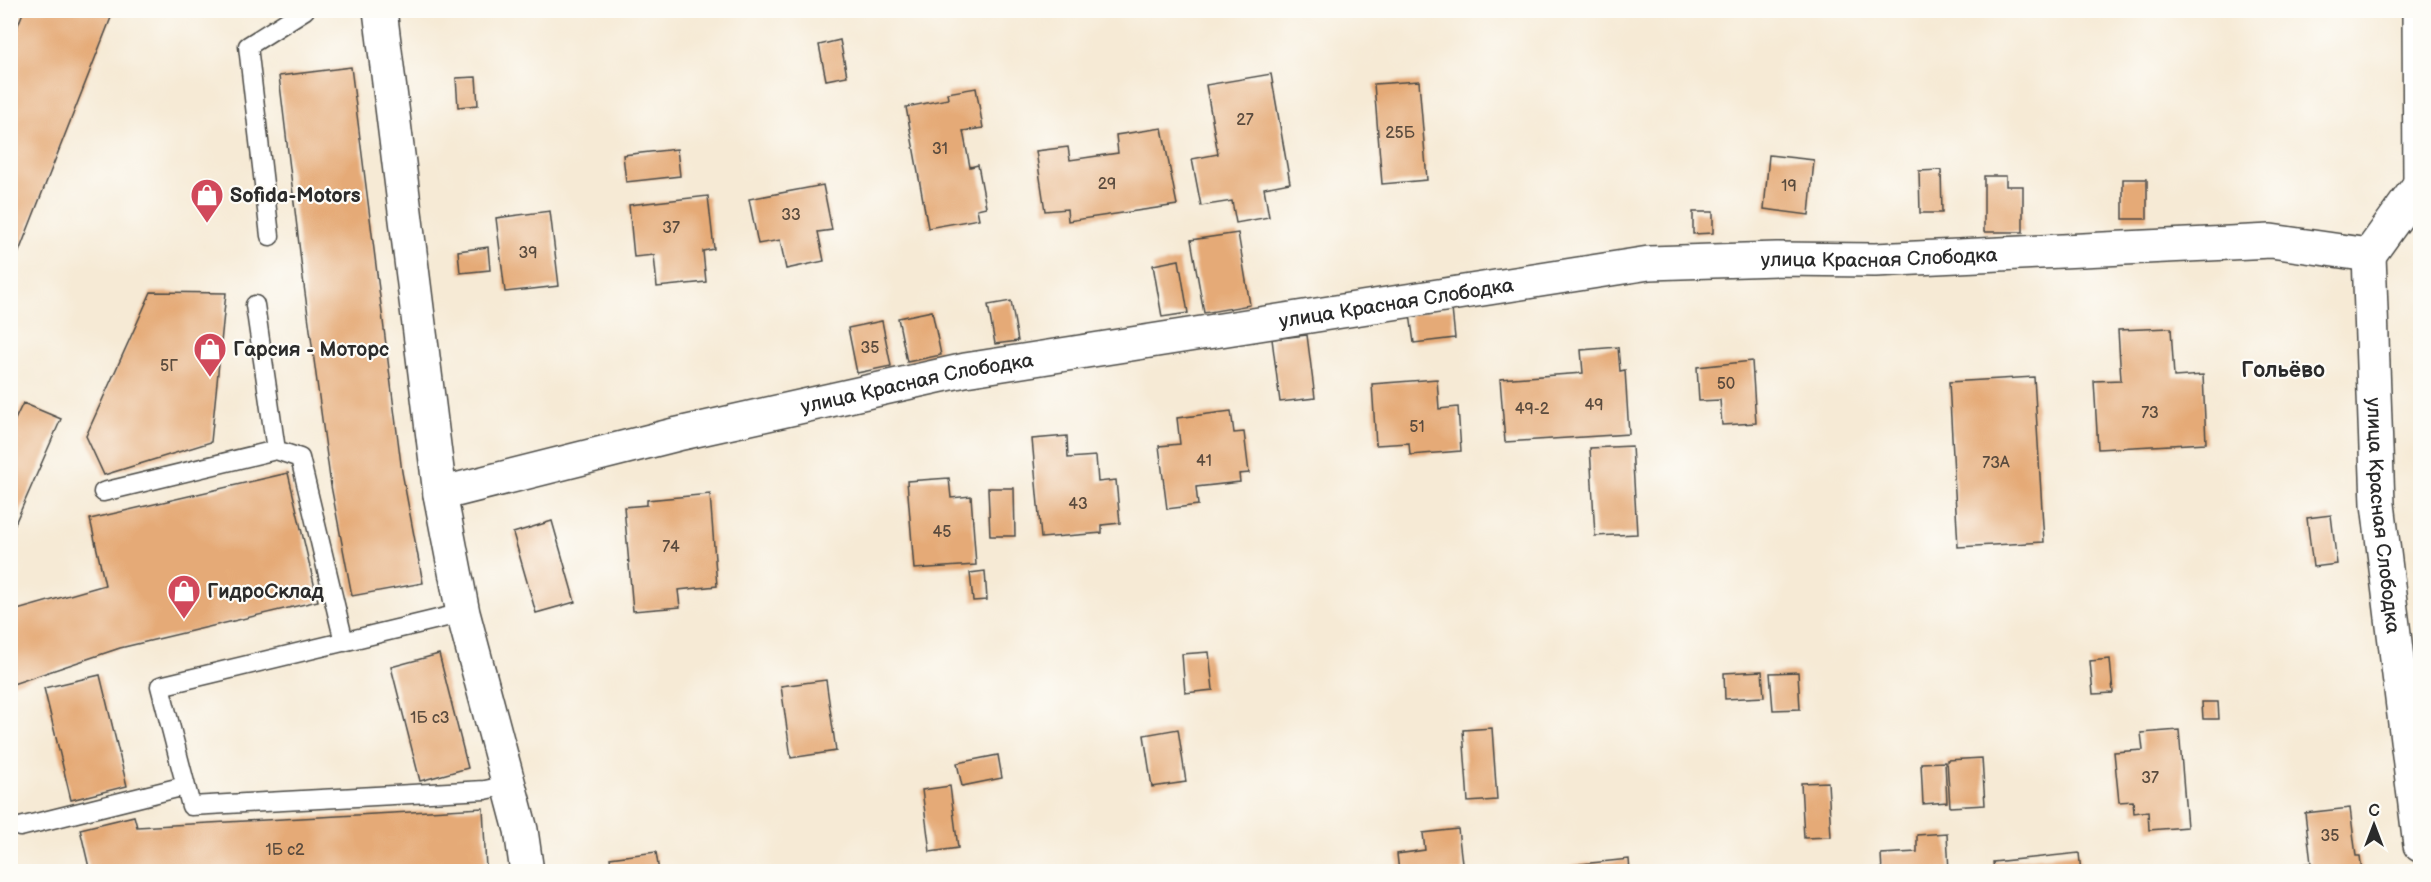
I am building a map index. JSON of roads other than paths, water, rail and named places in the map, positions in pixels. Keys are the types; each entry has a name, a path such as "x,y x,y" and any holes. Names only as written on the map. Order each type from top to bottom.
{"street":[{"path":"381,10 440,494 463,613 521,830 527,872"},
{"path":"2369,255 2420,184 2419,10"},
{"name":"улица Красная Слободка","path":"440,494 678,434 965,370 1649,263 1777,259 1875,260 2271,241 2369,255 2378,504 2421,845"}],"lane":[{"path":"270,236 248,46 305,10"},
{"path":"255,305 276,450"},
{"path":"103,492 276,450 300,458 344,642"},
{"path":"463,613 160,686 185,786 191,806 485,790 509,785"},
{"path":"20,827 185,786"}],"place":[{"name":"Sofida-Motors","path":"207,224"},
{"name":"Гарсия - Моторс","path":"210,378"},
{"name":"ГидроСклад","path":"184,620"}],"district":[{"name":"Гольёво","path":"2283,369"}]}
